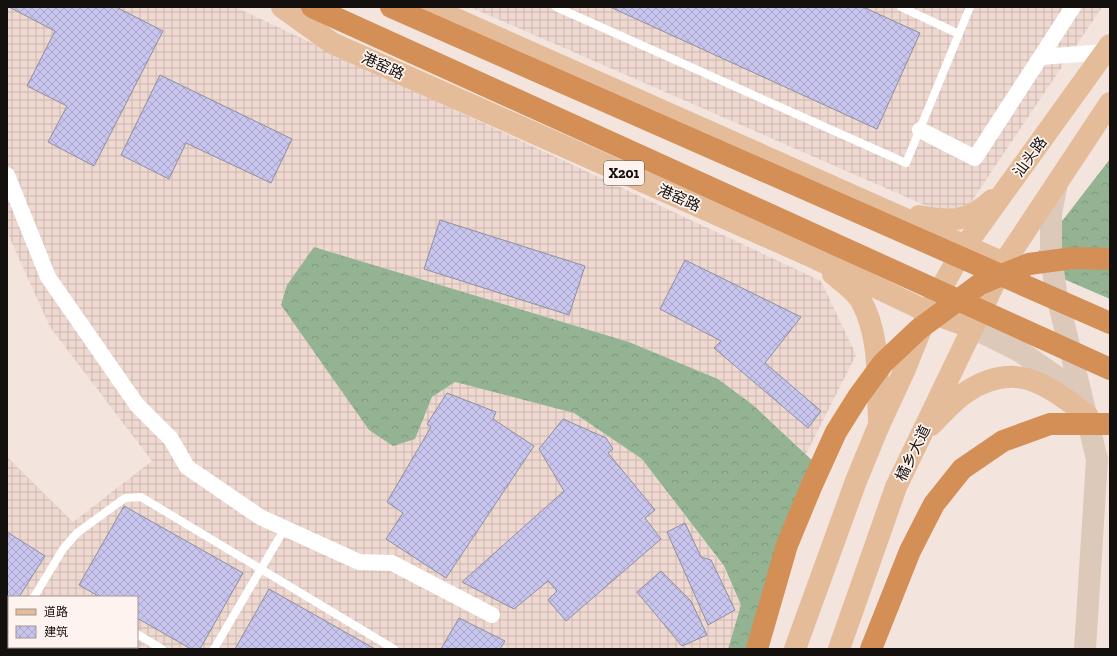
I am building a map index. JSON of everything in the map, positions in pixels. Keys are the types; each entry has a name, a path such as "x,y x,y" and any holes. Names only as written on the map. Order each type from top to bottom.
{"highway":[{"path":"312,7 1110,369"},
{"path":"391,7 1110,323"},
{"path":"757,649 787,545 811,487 836,432 858,397 883,363 919,329 980,284 1029,264 1073,258 1110,259"},
{"path":"871,649 910,551 934,504 962,469 1003,441 1050,424 1110,424"}],"main road":[{"name":"港窑路","path":"282,7 332,43 817,259 928,312 973,328"},
{"path":"429,7 1004,263 1110,103"},
{"name":"汕头路","path":"928,312 965,246 1108,48"},
{"path":"862,200 916,216 946,221 968,216 981,211 1009,185"},
{"path":"817,259 860,298 873,332 876,355 879,424"},
{"name":"橘乡大道","path":"839,649 896,486 925,431 1004,263"},
{"path":"795,649 826,559 879,424 905,370 928,312"},
{"path":"925,431 965,393 995,379 1022,376 1052,389 1087,415"}],"street":[{"path":"920,130 975,158 1074,7"},
{"path":"1041,57 1108,48"},
{"path":"7,175 48,277 137,405 170,439 187,467 260,518 359,562 392,563 492,615"},
{"path":"1057,183 1052,213 1051,255 1056,292 1097,459 1085,649"},
{"path":"973,328 1021,352 1057,377 1087,415"}],"lane":[{"path":"556,7 906,163 970,7"},
{"path":"901,7 959,34"},
{"path":"35,596 63,549 78,533 125,498 141,497 394,649"},
{"path":"214,649 285,528"},
{"path":"138,635 162,649"}],"shaded area":[{"path":"7,7 235,7 821,281 856,355 806,454 753,405 718,379 629,342 314,247 415,439 432,397 455,382 574,413 642,459 723,566 741,605 728,649 7,649 7,457 73,522 152,461 50,327 7,232"},
{"path":"470,7 1102,7 959,220"}],"green space":[{"path":"1110,159 1110,299 1029,264"},
{"path":"314,247 629,342 718,379 753,405 815,463 751,649 728,649 741,605 724,566 642,459 574,413 455,382 432,397 415,439 393,446 369,430 281,305 287,285"}],"building":[{"path":"9,7 116,7 163,31 94,166 48,142 67,106 27,86 55,31"},
{"path":"610,7 863,7 920,33 877,129"},
{"path":"160,75 292,139 271,183 186,143 169,179 121,155"},
{"path":"440,220 585,266 569,315 424,269"},
{"path":"685,260 801,317 765,363 821,411 808,428 714,348 721,341 660,309"},
{"path":"447,393 496,412 493,419 534,446 446,578 386,539 403,513 387,502 431,427 427,424"},
{"path":"563,419 606,438 613,449 608,453 655,510 645,518 661,539 566,621 548,600 557,591 548,581 514,609 462,582 564,491 539,449"},
{"path":"124,506 243,573 200,649 191,649 138,619 138,596 98,596 79,585"},
{"path":"685,523 701,557 711,560 735,610 708,625 667,532"},
{"path":"7,532 45,556 20,596 8,596 7,617"},
{"path":"661,571 691,601 707,635 682,646 637,592"},
{"path":"269,589 375,649 235,649"},
{"path":"459,618 505,641 500,649 441,649"},
{"path":"128,648 130,649 43,649"}]}
